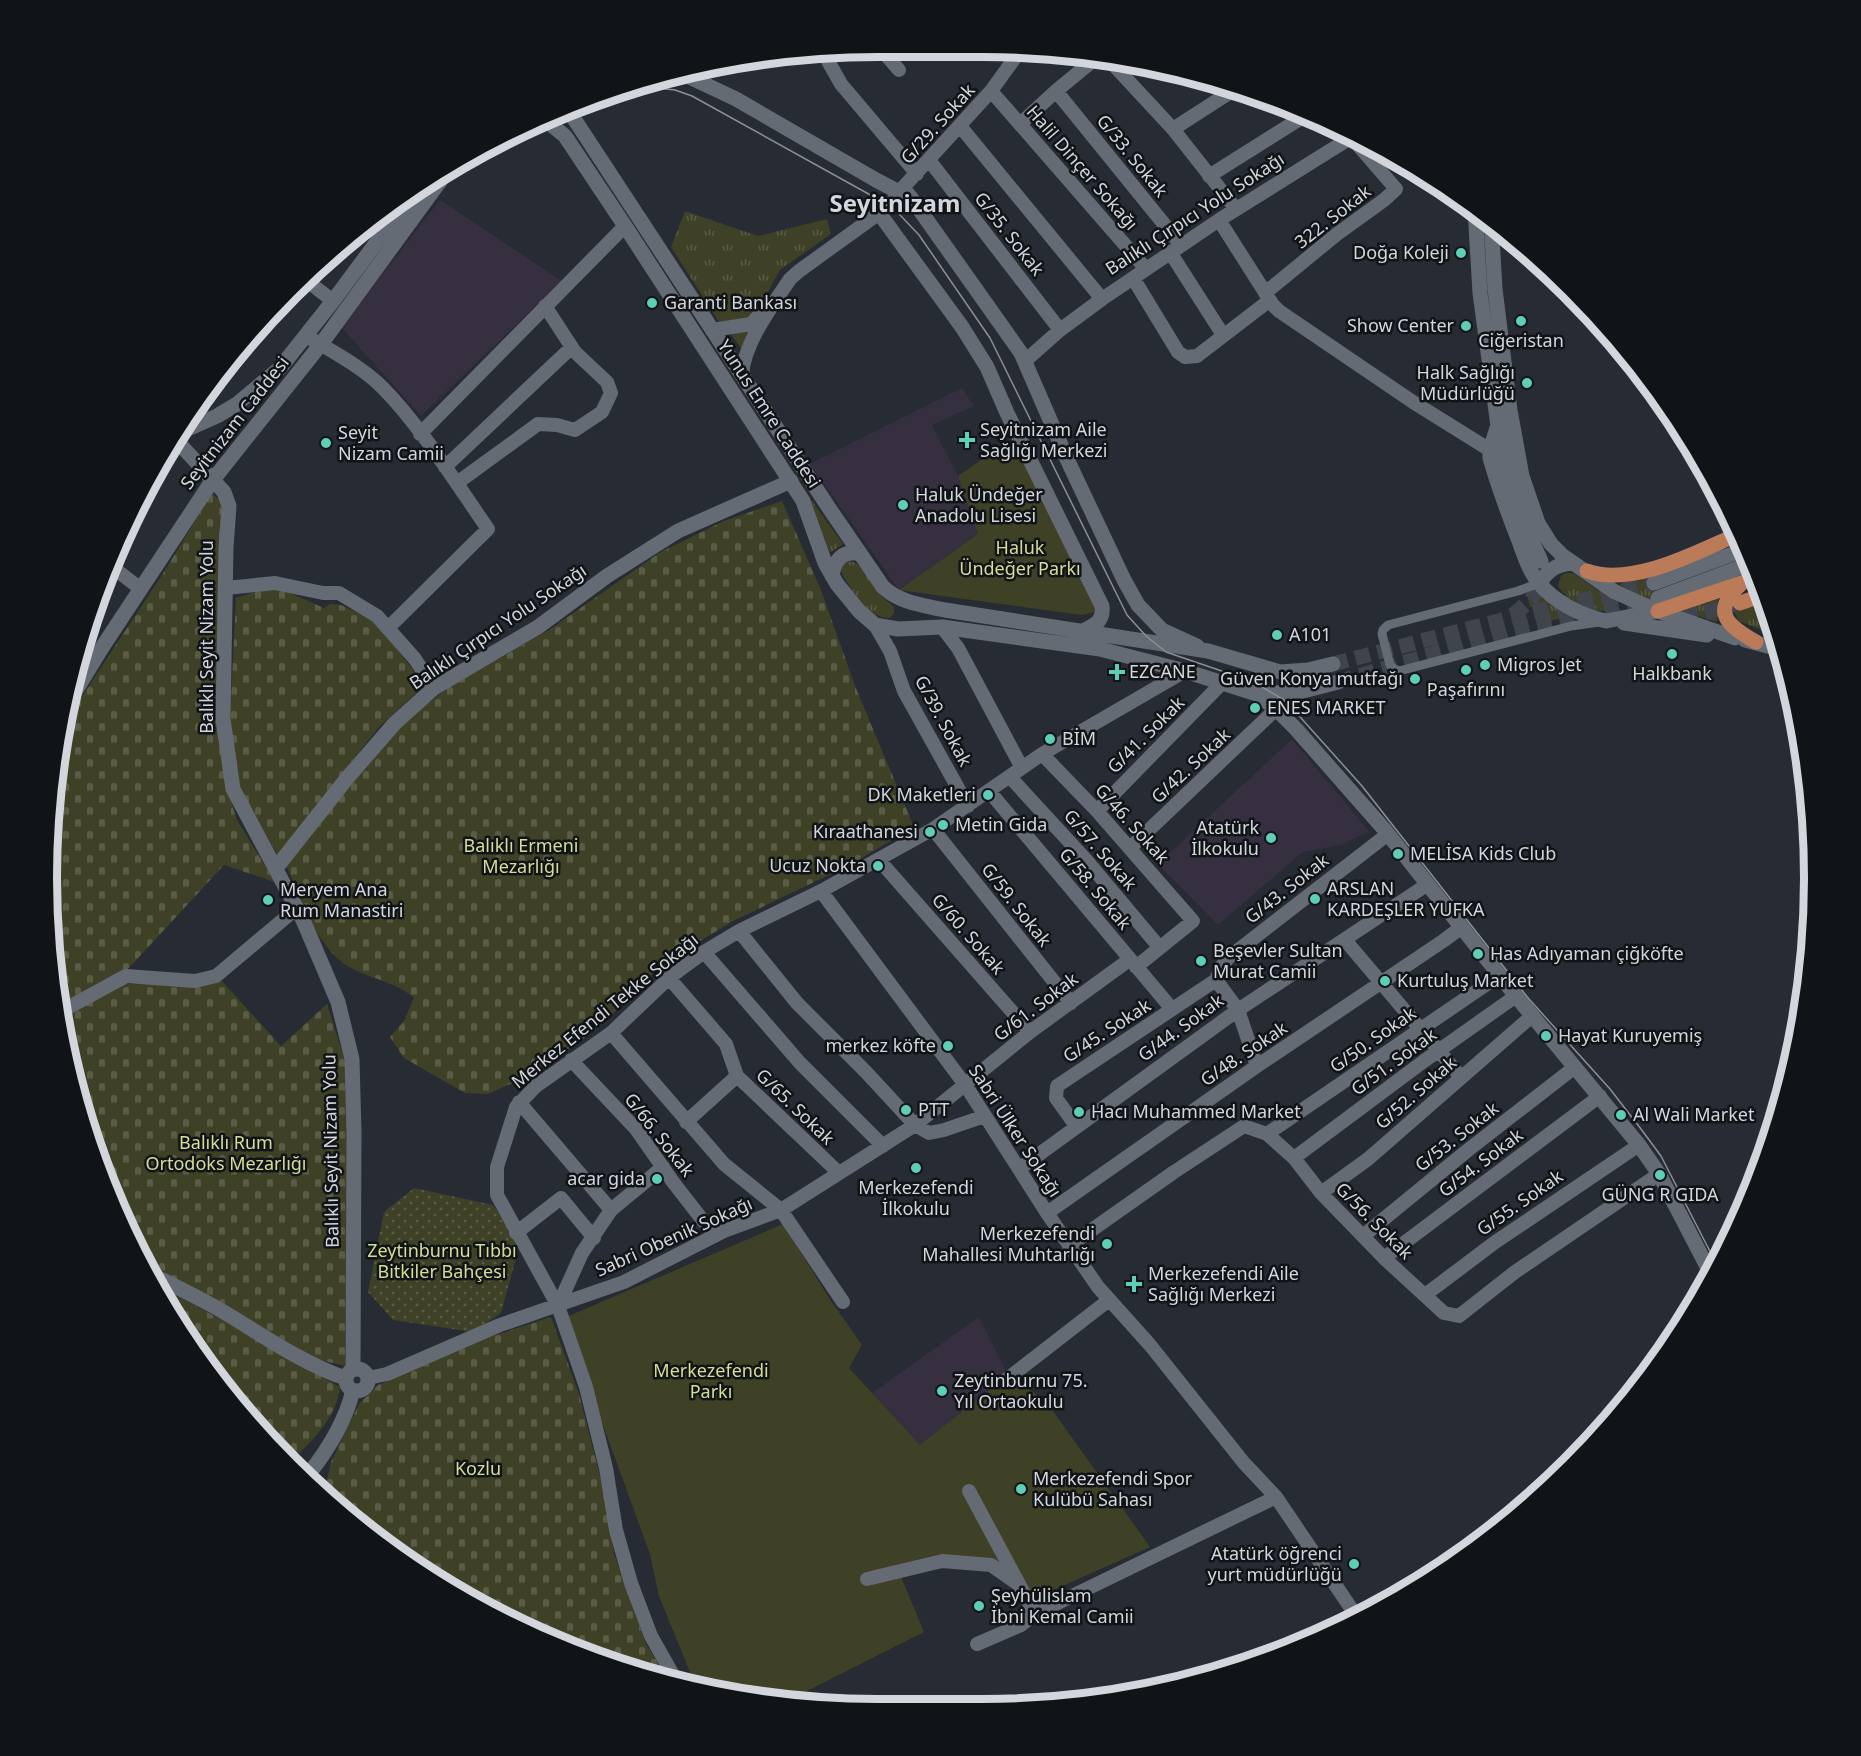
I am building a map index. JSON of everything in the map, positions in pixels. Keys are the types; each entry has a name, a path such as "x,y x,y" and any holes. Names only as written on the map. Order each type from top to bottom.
{"main road":[{"path":"693,79 736,99 899,192 906,193 920,209 1023,357 1067,459 1124,580 1138,605 1162,630 1208,651 1280,672 1308,670 1334,664"},
{"name":"Yunus Emre Caddesi","path":"572,116 860,554 891,594 900,599 945,610 1208,651"},
{"name":"Yunus Emre Caddesi","path":"551,125 565,136 791,481 803,501 832,576 855,606 875,625"},
{"name":"Seyitnizam Caddesi","path":"81,683 212,481 321,344 436,186"},
{"name":"Seyitnizam Caddesi","path":"192,428 218,416 247,397 280,368 400,211"},
{"path":"879,213 962,327 987,367 1007,413 1102,606 1100,620 1083,631"},
{"path":"1476,222 1480,293 1498,426 1521,516 1541,561"},
{"path":"1492,235 1500,334 1513,430 1522,476 1538,523 1551,544 1573,564 1615,592 1618,597 1617,609 1606,621"},
{"path":"1498,426 1490,450 1490,458 1505,507 1525,557 1539,583 1570,607 1590,617 1735,638 1770,647"},
{"name":"Balıklı Seyit Nizam Yolu","path":"181,445 224,492 230,506 226,548 223,719 233,789 297,908 338,1002 352,1059 354,1132 350,1379"},
{"name":"Balıklı Çırpıcı Yolu Sokağı","path":"276,868 348,777 395,723 434,688 538,627 607,576 678,531 791,481"},
{"path":"1587,572 1612,576 1640,572 1730,538"},
{"path":"832,576 833,565 842,555 854,552 860,554"},
{"path":"1606,621 1737,553"},
{"path":"1539,583 1553,567 1573,564"},
{"path":"1656,597 1743,566"},
{"path":"1615,592 1656,597 1748,580"},
{"path":"1748,581 1726,600 1724,612 1730,624 1756,642"},
{"path":"1656,597 1735,638"},
{"path":"1740,603 1754,598"},
{"path":"898,629 904,616 904,608 900,599"},
{"path":"875,625 898,629 942,627 1100,649 1185,671 1257,694 1303,691 1338,682"},
{"path":"1257,694 1304,737 1388,834 1516,996 1640,1144 1659,1174 1706,1265"},
{"path":"163,1281 214,1306 269,1340 323,1369 350,1379 363,1389 368,1378"},
{"path":"310,1471 319,1461 345,1413 350,1379"},
{"path":"316,1476 319,1461"}],"street":[{"path":"888,57 899,70"},
{"name":"G/29. Sokak","path":"899,192 991,92 1015,58"},
{"path":"827,59 841,84 917,174"},
{"path":"1020,124 1089,64"},
{"path":"1127,70 1236,209"},
{"name":"G/33. Sokak","path":"1056,91 1175,248 1223,335"},
{"name":"Halil Dinçer Sokağı","path":"991,92 1146,269"},
{"path":"1173,129 1226,95"},
{"path":"1209,176 1299,120"},
{"path":"960,126 1102,299"},
{"name":"Balıklı Çırpıcı Yolu Sokağı","path":"1023,357 1053,332 1060,330 1175,248 1345,141"},
{"name":"322. Sokak","path":"1267,297 1337,234 1396,189 1367,153"},
{"name":"G/35. Sokak","path":"929,160 1060,330"},
{"path":"742,375 742,365 748,349 790,279 889,206 899,192"},
{"path":"712,330 751,324 789,270 887,198 899,192"},
{"path":"1218,220 1278,311 1440,420 1490,450"},
{"path":"420,434 625,226"},
{"path":"1132,278 1178,352 1185,357 1197,356 1267,297"},
{"path":"311,284 333,301"},
{"path":"457,483 538,424 557,425 575,430 602,412 610,393 607,382 572,347 545,306"},
{"path":"306,336 381,386 457,483 488,529 388,628"},
{"path":"445,467 572,347"},
{"path":"117,570 141,589"},
{"path":"226,588 275,583 339,594 377,616 415,659 434,688"},
{"path":"1539,583 1518,591 1388,625 1382,634 1390,665 1399,670 1571,626 1606,621"},
{"name":"G/39. Sokak","path":"875,625 890,651 904,691 968,806"},
{"path":"942,627 958,648 1022,768"},
{"path":"890,651 898,629"},
{"name":"Merkez Efendi Tekke Sokağı","path":"672,1672 651,1636 631,1583 616,1530 606,1468 585,1388 558,1306 497,1195 497,1167 516,1107 536,1086 610,1033 669,978 704,952 739,931 821,891 933,829 1042,754 1185,671"},
{"name":"G/41. Sokak","path":"1097,811 1221,684"},
{"name":"G/42. Sokak","path":"1130,848 1276,709"},
{"name":"G/46. Sokak","path":"1042,754 1097,811 1193,921 1160,948"},
{"name":"G/57. Sokak","path":"1010,777 1087,861 1160,948"},
{"name":"G/58. Sokak","path":"989,791 1172,1009"},
{"name":"G/59. Sokak","path":"933,829 1071,1003"},
{"name":"G/43. Sokak","path":"1216,980 1228,958 1388,834"},
{"name":"G/60. Sokak","path":"879,860 1030,1032"},
{"name":"G/44. Sokak","path":"1020,1168 1238,1010 1428,884"},
{"name":"Sabri Ülker Sokağı","path":"821,891 966,1086 1069,1246 1109,1300 1157,1354 1244,1463 1276,1497 1353,1611"},
{"path":"68,1008 126,976 195,981 216,976 297,908"},
{"name":"G/48. Sokak","path":"1047,1213 1257,1066 1462,927"},
{"path":"739,931 797,1003 915,1125 929,1133 985,1116"},
{"path":"1345,940 1461,1077"},
{"path":"1132,963 1160,948"},
{"path":"704,952 800,1063 883,1146"},
{"name":"G/61. Sokak","path":"915,1125 1030,1032 1132,963"},
{"name":"G/50. Sokak","path":"1267,1134 1500,975"},
{"name":"G/65. Sokak","path":"669,978 726,1044 737,1076 838,1172"},
{"path":"1216,980 1238,1010 1257,1066"},
{"name":"G/45. Sokak","path":"1076,1126 1056,1098 1057,1086 1216,980"},
{"name":"G/51. Sokak","path":"1294,1158 1516,996"},
{"name":"G/52. Sokak","path":"1321,1193 1368,1159 1533,1016"},
{"path":"610,1033 724,1164 780,1210 843,1302"},
{"name":"G/66. Sokak","path":"571,1060 636,1129 715,1236"},
{"name":"G/53. Sokak","path":"1362,1236 1575,1066"},
{"path":"686,1122 737,1076"},
{"name":"G/54. Sokak","path":"1384,1258 1600,1096"},
{"path":"519,1102 611,1210"},
{"name":"Sabri Obenik Sokağı","path":"368,1378 387,1374 500,1325 624,1282 715,1236 780,1210 915,1125"},
{"path":"1069,1246 1244,1126 1267,1134"},
{"name":"G/56. Sokak","path":"1267,1134 1294,1158 1321,1193 1384,1258 1444,1313 1459,1316 1515,1272 1659,1174"},
{"name":"G/55. Sokak","path":"1425,1296 1494,1243 1640,1144"},
{"path":"558,1306 582,1253 611,1210 663,1167"},
{"path":"516,1233 561,1198 594,1238"},
{"path":"1007,1379 1109,1300"},
{"path":"969,1491 1035,1614"},
{"path":"977,1644 1021,1625 1035,1614 1276,1497"},
{"path":"867,1579 942,1562 991,1565 1018,1584"}],"shaded area":[{"path":"440,200 562,281 421,416 341,327"},
{"name":"Haluk Ündeğer Anadolu Lisesi","path":"962,388 974,406 932,425 958,476 978,534 899,590 810,464"},
{"name":"Atatürk İlkokulu","path":"1292,739 1369,831 1342,845 1303,852 1218,925 1158,864"},
{"path":"979,1317 1008,1375 920,1446 872,1393"}],"green space":[{"path":"685,211 758,236 827,219 831,234 780,270 766,295 749,318 719,322 671,247"},
{"path":"755,327 742,350 730,333"},
{"name":"Haluk Ündeğer Parkı","path":"1003,445 1007,450 1016,448 1097,604 1094,612 1082,615 899,590 978,534 958,476"},
{"path":"212,493 219,500 223,513 227,789 237,820 275,882 224,865 127,970 67,1001 59,932 57,878 64,771 73,718 76,706 164,572"},
{"path":"810,498 843,544 831,552 829,551"},
{"name":"Balıklı Ermeni Mezarlığı","path":"782,501 821,590 855,686 914,827 850,865 735,920 661,964 634,995 587,1036 528,1076 488,1094 465,1093 404,1058 390,1037 404,1021 414,998 398,987 351,968 333,954 309,917 285,863 354,773 409,718 448,688 549,630 659,553 724,521"},
{"path":"852,561 860,567 881,596 894,607 894,613 890,618 874,614 868,609 843,576 841,569 845,563"},
{"path":"1566,573 1576,575 1608,597 1611,602 1608,609 1595,611 1588,609 1567,596 1558,586 1561,576"},
{"path":"1650,577 1658,604 1618,586 1622,583"},
{"path":"274,586 324,608 330,604 341,605 375,621 425,685 380,726 336,780 279,857 238,786 230,720 236,598"},
{"path":"1534,592 1569,617 1543,622 1539,605 1530,607 1527,595"},
{"path":"1719,597 1717,622 1682,611"},
{"path":"1756,602 1765,632 1739,621 1732,608 1733,603"},
{"name":"Balıklı Rum Ortodoks Mezarlığı","path":"220,979 281,1046 327,1004 345,1061 348,1106 345,1366 316,1359 220,1302 157,1270 119,1192 85,1090 69,1015 124,984 192,985"},
{"name":"Zeytinburnu Tıbbı Bitkiler Bahçesi","path":"414,1188 493,1205 520,1243 501,1313 473,1332 393,1320 368,1292 384,1212"},
{"name":"Merkezefendi Parkı","path":"783,1224 831,1301 862,1345 849,1368 920,1445 1008,1375 1045,1400 1150,1547 1033,1599 996,1561 939,1554 896,1565 924,1632 800,1695 771,1692 692,1677 659,1596 650,1554 564,1318"},
{"path":"169,1292 340,1387 329,1419 295,1457 227,1378 195,1334"},
{"name":"Kozlu","path":"551,1317 579,1394 601,1480 614,1554 646,1644 663,1670 564,1637 467,1589 422,1561 378,1529 326,1485 331,1462 359,1404 378,1385 493,1336"}],"tunnel":[{"path":"1513,615 1537,592 1543,572"},
{"path":"1333,664 1654,583"},
{"path":"1338,682 1513,630 1646,601"},
{"path":"1637,623 1701,614 1735,604"}],"tram line":[{"path":"657,88 675,90 692,96 883,202 900,215 919,235 990,338 1127,615 1146,636 1166,652 1254,682 1284,700 1301,718 1362,786 1529,999 1610,1089 1641,1129 1661,1156 1712,1255"}],"place":[{"name":"Doğa Koleji","path":"1461,253"},
{"name":"Garanti Bankası","path":"652,303"},
{"name":"Ciğeristan","path":"1521,321"},
{"name":"Show Center","path":"1466,326"},
{"name":"Halk Sağlığı Müdürlüğü","path":"1527,383"},
{"name":"Seyitnizam Aile Sağlığı Merkezi","path":"967,440"},
{"name":"Seyit Nizam Camii","path":"326,443"},
{"name":"Haluk Ündeğer Anadolu Lisesi","path":"903,505"},
{"name":"A101","path":"1277,635"},
{"name":"Halkbank","path":"1672,654"},
{"name":"Migros Jet","path":"1485,665"},
{"name":"Paşafırını","path":"1466,670"},
{"name":"EZCANE","path":"1117,672"},
{"name":"Güven Konya mutfağı","path":"1415,679"},
{"name":"ENES MARKET","path":"1255,708"},
{"name":"BİM","path":"1050,739"},
{"name":"DK Maketleri","path":"988,795"},
{"name":"Metin Gida","path":"943,825"},
{"name":"Kıraathanesi","path":"930,832"},
{"name":"Atatürk İlkokulu","path":"1271,838"},
{"name":"MELİSA Kids Club","path":"1398,854"},
{"name":"Ucuz Nokta","path":"878,866"},
{"name":"ARSLAN KARDEŞLER YUFKA","path":"1315,899"},
{"name":"Meryem Ana Rum Manastiri","path":"268,900"},
{"name":"Has Adıyaman çiğköfte","path":"1478,954"},
{"name":"Beşevler Sultan Murat Camii","path":"1201,961"},
{"name":"Kurtuluş Market","path":"1385,981"},
{"name":"Hayat Kuruyemiş","path":"1546,1036"},
{"name":"merkez köfte","path":"948,1046"},
{"name":"PTT","path":"906,1110"},
{"name":"Hacı Muhammed Market","path":"1079,1112"},
{"name":"Al Wali Market","path":"1621,1115"},
{"name":"Merkezefendi İlkokulu","path":"916,1168"},
{"name":"GÜNG R GIDA","path":"1660,1175"},
{"name":"acar gida","path":"657,1179"},
{"name":"Merkezefendi Mahallesi Muhtarlığı","path":"1107,1244"},
{"name":"Merkezefendi Aile Sağlığı Merkezi","path":"1134,1284"},
{"name":"Zeytinburnu 75. Yıl Ortaokulu","path":"942,1391"},
{"name":"Merkezefendi Spor Kulübü Sahası","path":"1021,1489"},
{"name":"Atatürk öğrenci yurt müdürlüğü","path":"1354,1564"},
{"name":"Şeyhülislam İbni Kemal Camii","path":"979,1606"}],"district":[{"name":"Seyitnizam","path":"895,204"}]}
